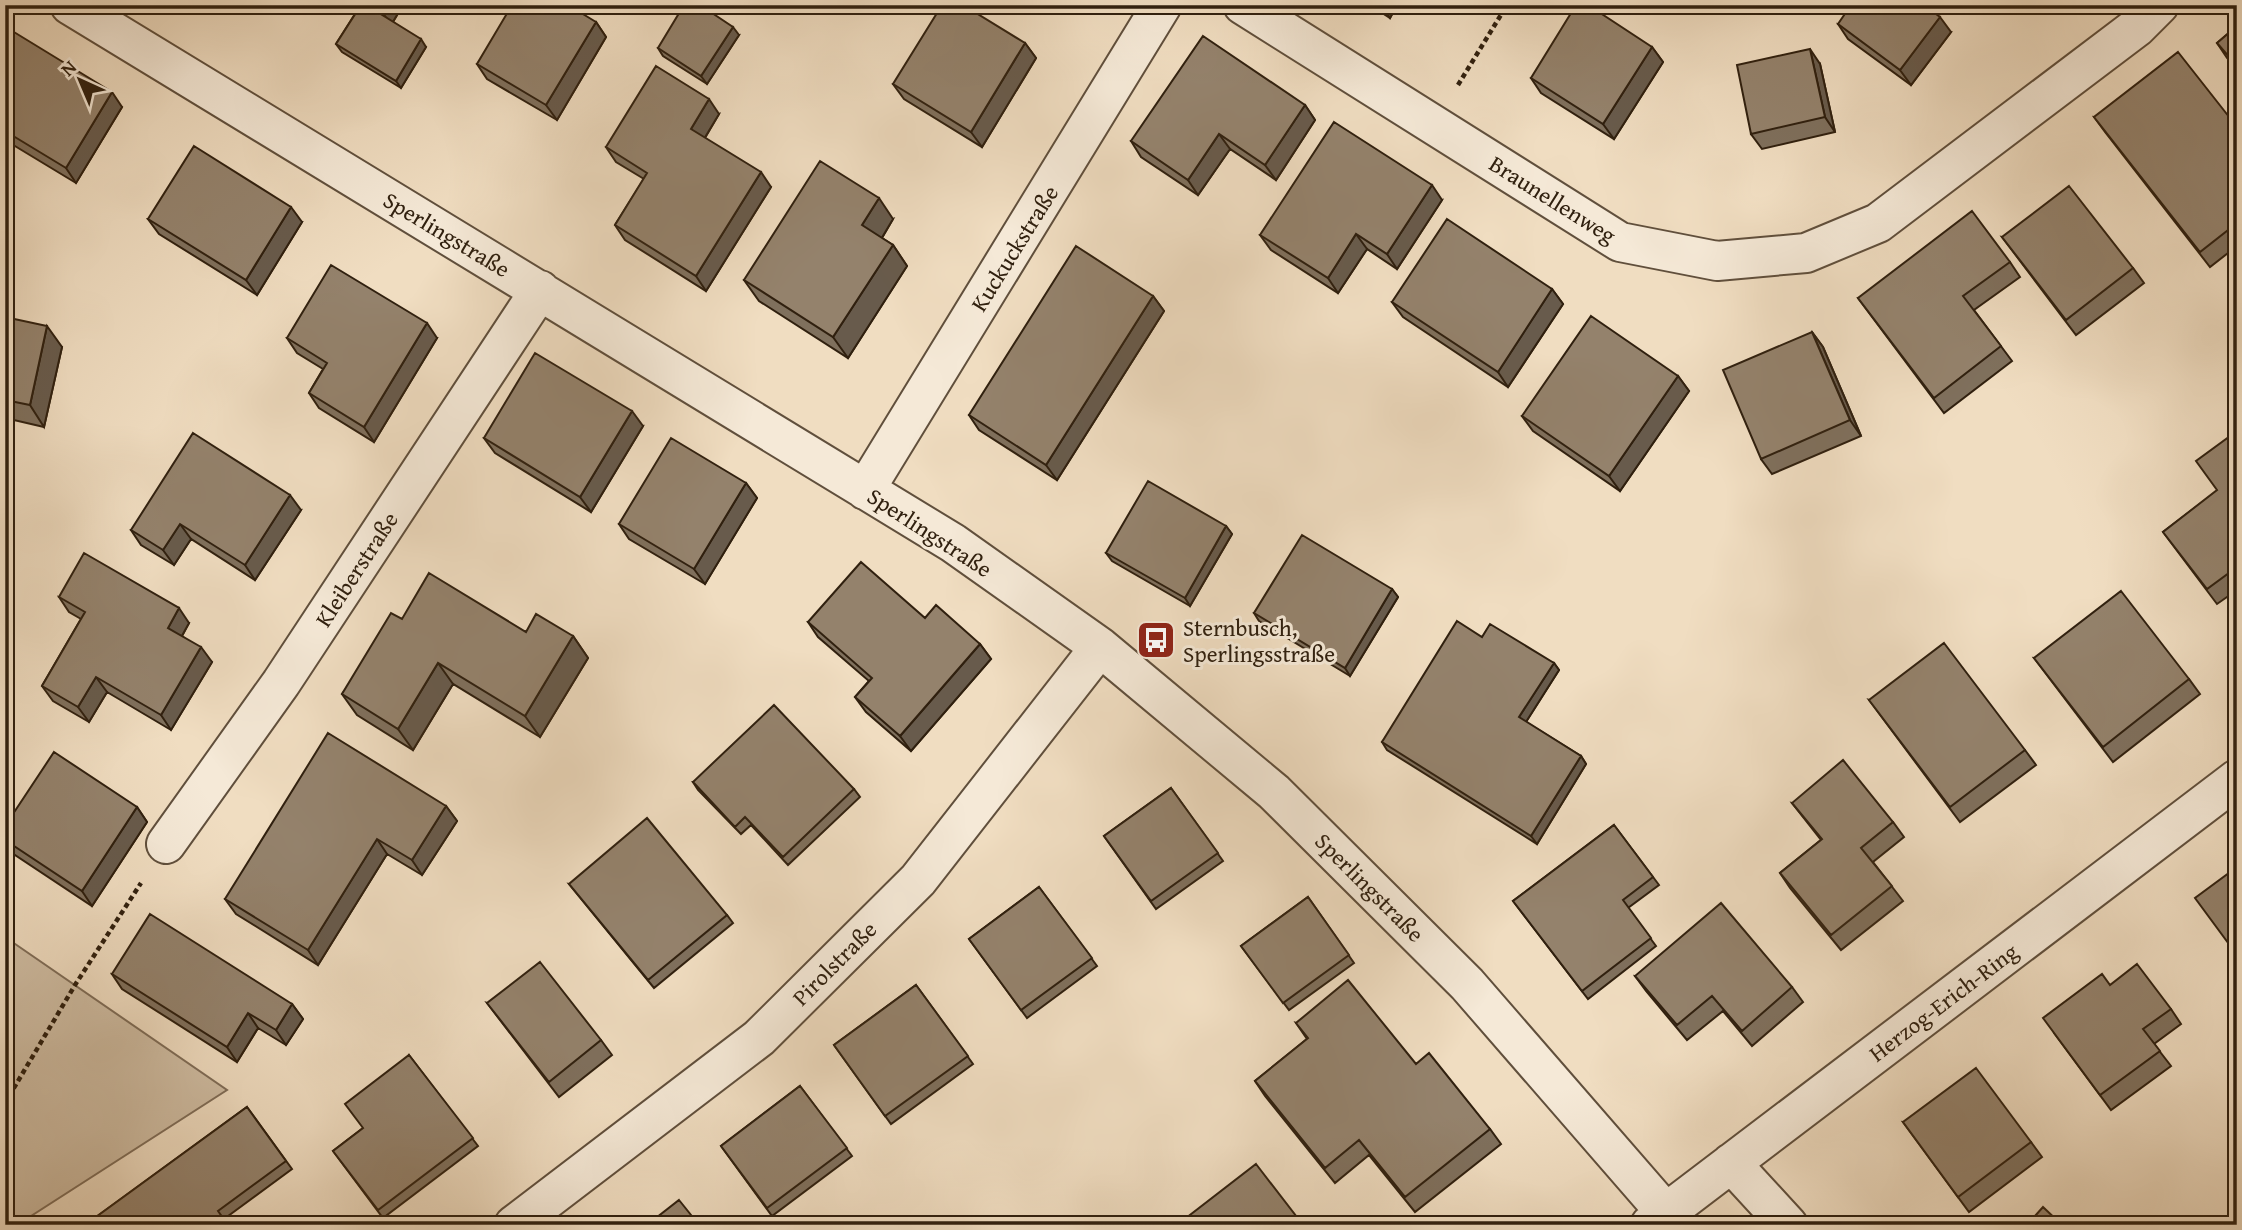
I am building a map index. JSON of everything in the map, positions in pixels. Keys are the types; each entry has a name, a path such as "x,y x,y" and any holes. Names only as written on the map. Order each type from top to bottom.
{"street":[{"name":"Sperlingstraße","path":"70,5 953,543 1100,646 1274,792 1467,984 1658,1219"},
{"name":"Kuckuckstraße","path":"865,490 1163,5"},
{"name":"Braunellenweg","path":"1243,5 1620,242 1717,261 1806,253 1878,223 2126,36 2159,5"},
{"name":"Kleiberstraße","path":"166,844 281,683 540,290"},
{"name":"Pirolstraße","path":"514,1225 760,1038 918,880 1100,646"},
{"name":"Herzog-Erich-Ring","path":"1658,1219 2237,779"},
{"path":"1731,1163 1788,1225"}],"path":[{"path":"1433,125 1507,5"},
{"path":"5,1103 75,985 166,844"}],"shaded area":[{"path":"5,937 227,1090 17,1225 5,1225"}],"building":[{"path":"361,5 366,5 421,39 396,81 336,44"},
{"path":"512,5 568,5 596,22 546,105 477,64"},
{"path":"684,5 700,5 733,27 701,76 658,48"},
{"path":"942,5 963,5 1025,43 971,132 893,84"},
{"path":"1576,5 1588,5 1652,47 1603,124 1531,78"},
{"path":"1851,5 1924,5 1940,17 1900,70 1838,24"},
{"path":"2237,26 2237,66 2217,43"},
{"path":"9,29 112,92 66,168 5,131 5,35"},
{"path":"1203,36 1305,105 1265,165 1219,134 1188,180 1131,141"},
{"path":"1810,49 1825,117 1751,134 1737,65"},
{"path":"2178,52 2237,127 2237,223 2200,252 2094,117"},
{"path":"656,66 709,99 691,129 761,172 696,276 615,225 647,173 606,147"},
{"path":"1334,122 1432,185 1387,254 1356,234 1328,278 1260,235"},
{"path":"194,146 291,207 246,280 148,219"},
{"path":"820,161 879,198 862,225 893,245 833,337 744,280"},
{"path":"2069,186 2133,268 2066,320 2002,237"},
{"path":"1972,211 2010,262 1963,296 2001,346 1934,398 1858,298"},
{"path":"1447,219 1552,289 1498,372 1392,302"},
{"path":"1076,246 1153,296 1046,465 969,415"},
{"path":"331,265 427,323 364,427 309,393 327,363 287,338"},
{"path":"1591,316 1678,376 1609,476 1522,416"},
{"path":"5,317 47,326 30,405 5,400"},
{"path":"1812,332 1850,420 1761,459 1723,370"},
{"path":"535,353 632,411 580,497 484,438"},
{"path":"2237,431 2237,567 2207,589 2163,532 2217,490 2196,461"},
{"path":"193,433 290,495 245,565 180,524 163,550 131,530"},
{"path":"671,438 746,483 694,569 619,524"},
{"path":"1148,481 1226,526 1185,598 1106,553"},
{"path":"1302,535 1392,589 1345,668 1254,613"},
{"path":"84,553 179,608 168,628 201,647 161,715 96,677 78,707 42,686 85,612 59,597"},
{"path":"861,562 925,618 936,605 980,644 900,736 855,697 872,678 808,622"},
{"path":"429,573 526,632 536,614 573,636 525,716 438,663 398,729 342,694 391,613 402,619"},
{"path":"2121,591 2189,679 2103,747 2034,658"},
{"path":"1457,621 1482,637 1490,624 1554,663 1519,717 1581,756 1531,836 1382,742"},
{"path":"1944,643 2025,750 1950,807 1869,700"},
{"path":"774,705 854,789 783,857 745,817 735,827 693,782"},
{"path":"328,733 446,806 412,860 377,839 308,950 225,899"},
{"path":"54,752 137,807 82,891 5,840 5,826"},
{"path":"1843,760 1893,822 1861,848 1892,886 1831,935 1780,873 1822,839 1792,803"},
{"path":"1171,788 1218,853 1151,901 1104,836"},
{"path":"647,818 727,915 648,980 569,884"},
{"path":"1614,825 1653,877 1623,900 1651,938 1582,991 1513,901"},
{"path":"2237,867 2237,955 2195,898"},
{"path":"1039,887 1092,958 1021,1010 969,939"},
{"path":"1308,897 1349,955 1283,1003 1241,946"},
{"path":"1721,903 1792,987 1742,1031 1712,996 1677,1025 1635,976"},
{"path":"150,914 292,1004 276,1030 248,1013 227,1047 112,974"},
{"path":"540,962 601,1040 549,1082 487,1003"},
{"path":"2137,964 2171,1009 2143,1029 2160,1051 2100,1095 2043,1018 2102,974 2110,985"},
{"path":"1348,980 1416,1064 1429,1053 1490,1129 1405,1197 1359,1140 1325,1168 1255,1081 1308,1038 1296,1023"},
{"path":"916,985 968,1056 885,1116 834,1045"},
{"path":"409,1055 473,1138 378,1210 333,1151 363,1128 345,1104"},
{"path":"1976,1068 2031,1142 1958,1197 1903,1122"},
{"path":"800,1086 847,1148 767,1208 721,1146"},
{"path":"247,1107 286,1161 218,1211 228,1225 85,1225"},
{"path":"1256,1164 1303,1225 1177,1225"},
{"path":"679,1200 699,1225 647,1225"},
{"path":"2043,1207 2062,1225 2027,1225"}],"place":[{"name":"Sternbusch, Sperlingsstraße","path":"1156,640"}]}
